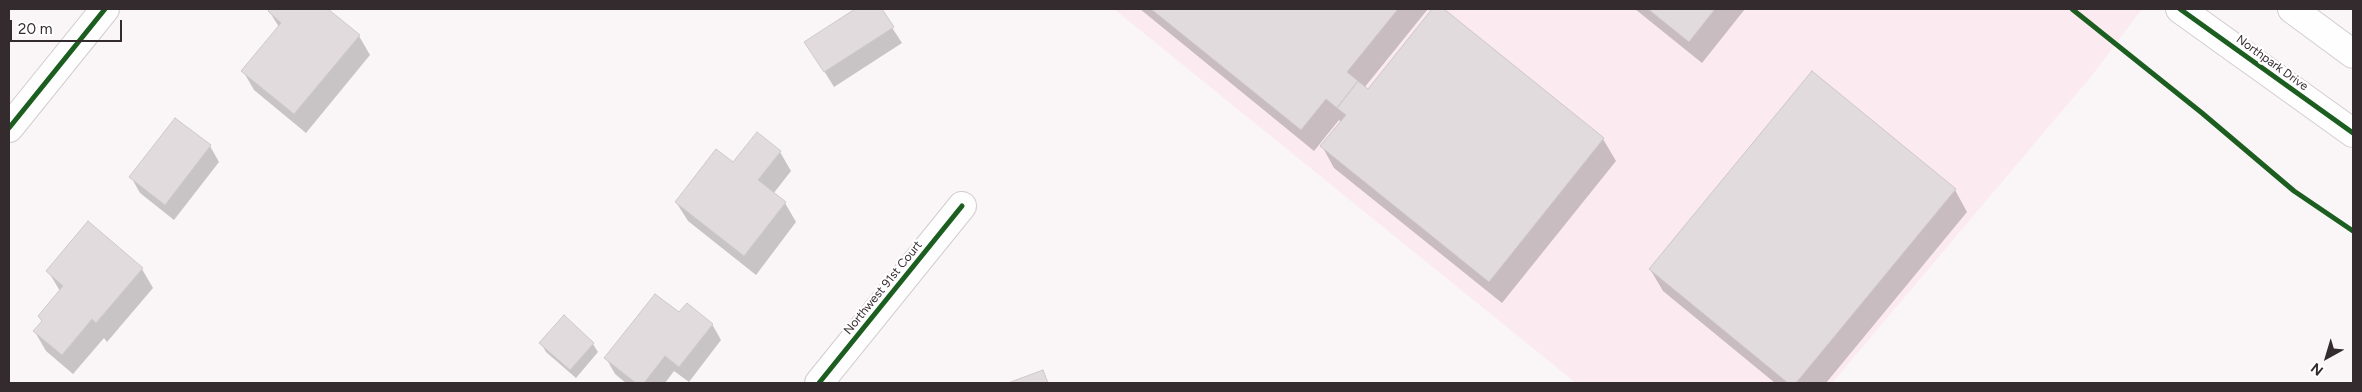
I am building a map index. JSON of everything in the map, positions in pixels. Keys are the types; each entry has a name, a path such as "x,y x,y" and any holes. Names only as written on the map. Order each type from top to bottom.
{"street":[{"path":"9,128 105,9"},
{"name":"Northpark Drive","path":"2180,9 2353,133"},
{"path":"2292,9 2353,54"},
{"name":"Northwest 91st Court","path":"819,383 962,206"}],"shaded area":[{"path":"1114,9 2141,10 2094,73 1832,383 1576,383"}],"building":[{"path":"270,9 328,9 360,35 294,114 241,71 281,23 268,11"},
{"path":"855,9 882,9 894,27 824,72 804,42"},
{"path":"1151,9 1398,9 1347,72 1358,81 1337,108 1326,99 1301,130"},
{"path":"1432,9 1444,9 1604,138 1489,282 1320,146 1346,115 1337,108 1358,81 1368,89"},
{"path":"1648,9 1715,9 1689,42"},
{"path":"1812,71 1956,189 1796,383 1788,383 1649,269"},
{"path":"175,118 211,145 165,205 129,177"},
{"path":"757,132 781,151 758,180 786,202 744,256 675,202 716,149 733,162"},
{"path":"88,221 143,268 96,323 92,319 62,355 33,331 42,321 38,316 63,286 46,271"},
{"path":"655,294 679,312 687,303 713,324 679,367 665,356 644,383 636,383 604,358"},
{"path":"564,315 594,343 570,370 539,343"},
{"path":"1043,370 1048,383 1008,383"}],"cycle path":[{"path":"9,128 105,9"},
{"path":"2072,9 2202,113 2294,191 2353,231"},
{"path":"2180,9 2353,133"},
{"path":"819,383 962,206"}]}
